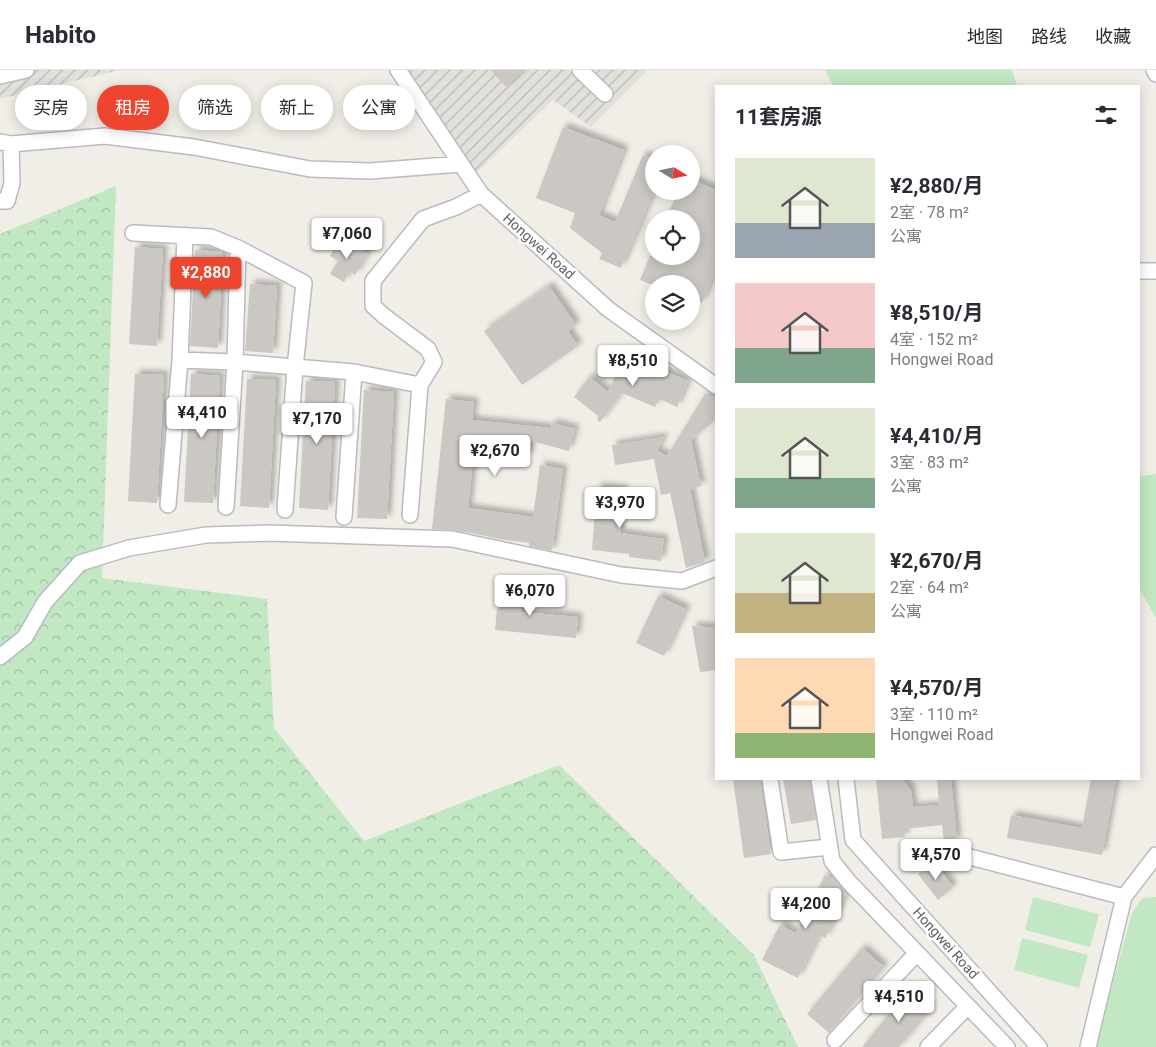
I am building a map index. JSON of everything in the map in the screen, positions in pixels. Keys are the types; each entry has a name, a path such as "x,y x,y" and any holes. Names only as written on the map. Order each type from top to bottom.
{"street":[{"path":"0,76 26,70"},
{"name":"Hongwei Road","path":"398,70 481,194 608,308 715,385"},
{"path":"580,70 605,94"},
{"path":"1154,70 1156,74"},
{"path":"0,202 7,201 12,183 6,143 105,136 194,147 310,169 370,171 461,164"},
{"path":"410,515 420,385 434,362 428,348 373,306 373,281 423,219 456,207 481,194"},
{"path":"133,233 211,237 238,248 304,283 295,367 286,510"},
{"path":"168,504 180,360 185,237"},
{"path":"226,507 235,362 238,248"},
{"path":"1140,271 1156,271"},
{"path":"180,360 235,362 354,372 420,385"},
{"path":"344,517 354,372"},
{"path":"0,657 25,637 45,602 80,563 129,548 206,535 268,533 452,539 621,575 682,581 715,568"},
{"path":"770,780 781,852 829,847"},
{"path":"819,780 832,861 1006,1047"},
{"name":"Hongwei Road","path":"846,780 853,840 1039,1047"},
{"path":"1088,1047 1124,897 1156,855"},
{"path":"970,857 1124,897"},
{"path":"834,1040 917,953"},
{"path":"928,1047 968,1006"}],"shaded area":[{"path":"0,70 120,70 58,85 15,85 15,95 0,99"},
{"path":"398,70 647,71 591,127 553,100 471,178 415,95 415,85 408,85"}],"green space":[{"path":"825,70 1012,70 1017,85 832,85"},
{"path":"116,186 102,578 267,599 274,728 364,841 559,765 754,955 798,1047 0,1047 0,234"},
{"path":"1156,474 1156,618 1140,590 1140,477"},
{"path":"1033,897 1099,914 1090,947 1025,930"},
{"path":"1156,897 1156,1047 1095,1047 1132,913 1142,898"},
{"path":"1022,938 1088,955 1079,988 1014,970"}],"building":[{"path":"491,70 526,70 506,87"},
{"path":"563,127 624,150 599,215 615,222 643,155 645,156 645,200 651,200 621,268 599,259 602,253 570,228 575,213 536,198"},
{"path":"700,183 715,190 715,272 702,303 700,302 700,275 645,275 645,282 640,280 646,265 700,265 700,210 670,210 674,200 700,200"},
{"path":"340,238 368,254 355,275 350,272 344,282 330,274 338,261 330,256"},
{"path":"135,247 163,249 157,346 129,344"},
{"path":"195,250 223,252 218,348 190,346"},
{"path":"250,284 277,286 273,353 245,351"},
{"path":"549,286 576,325 568,331 578,346 522,385 484,331"},
{"path":"625,354 688,381 677,407 659,399 655,407 622,393 600,422 597,420 598,416 574,397 589,377 608,392"},
{"path":"135,374 164,375 157,503 128,501"},
{"path":"191,374 220,376 213,503 184,502"},
{"path":"247,379 276,380 269,508 240,506"},
{"path":"306,381 335,382 328,510 299,508"},
{"path":"364,390 394,392 387,519 357,518"},
{"path":"705,394 715,398 715,420 691,440 701,486 690,489 705,562 686,568 670,493 661,495 654,459 615,465 612,445 664,437 657,451 667,456"},
{"path":"446,399 474,402 472,420 551,428 552,423 575,429 569,451 531,441 529,457 474,452 468,508 533,517 540,465 563,469 552,551 529,546 529,543 452,530 432,529"},
{"path":"597,487 624,489 620,533 664,539 661,561 629,557 629,554 592,550"},
{"path":"501,583 522,584 521,612 578,617 576,638 495,630"},
{"path":"658,596 686,609 664,656 636,643"},
{"path":"692,626 715,628 715,670 700,672"},
{"path":"733,780 760,780 771,854 744,858"},
{"path":"783,780 810,780 816,820 791,824"},
{"path":"876,780 903,780 911,790 913,807 939,805 937,780 951,780 957,841 944,842 942,825 904,829 905,837 882,839"},
{"path":"1091,780 1116,780 1102,855 1007,838 1011,815 1082,828"},
{"path":"934,862 953,887 938,900 918,874"},
{"path":"825,875 835,879 847,894 825,938 819,935 798,978 762,960 780,925 796,933"},
{"path":"862,948 884,967 829,1033 807,1014"},
{"path":"909,990 931,1009 899,1047 862,1047"}]}
